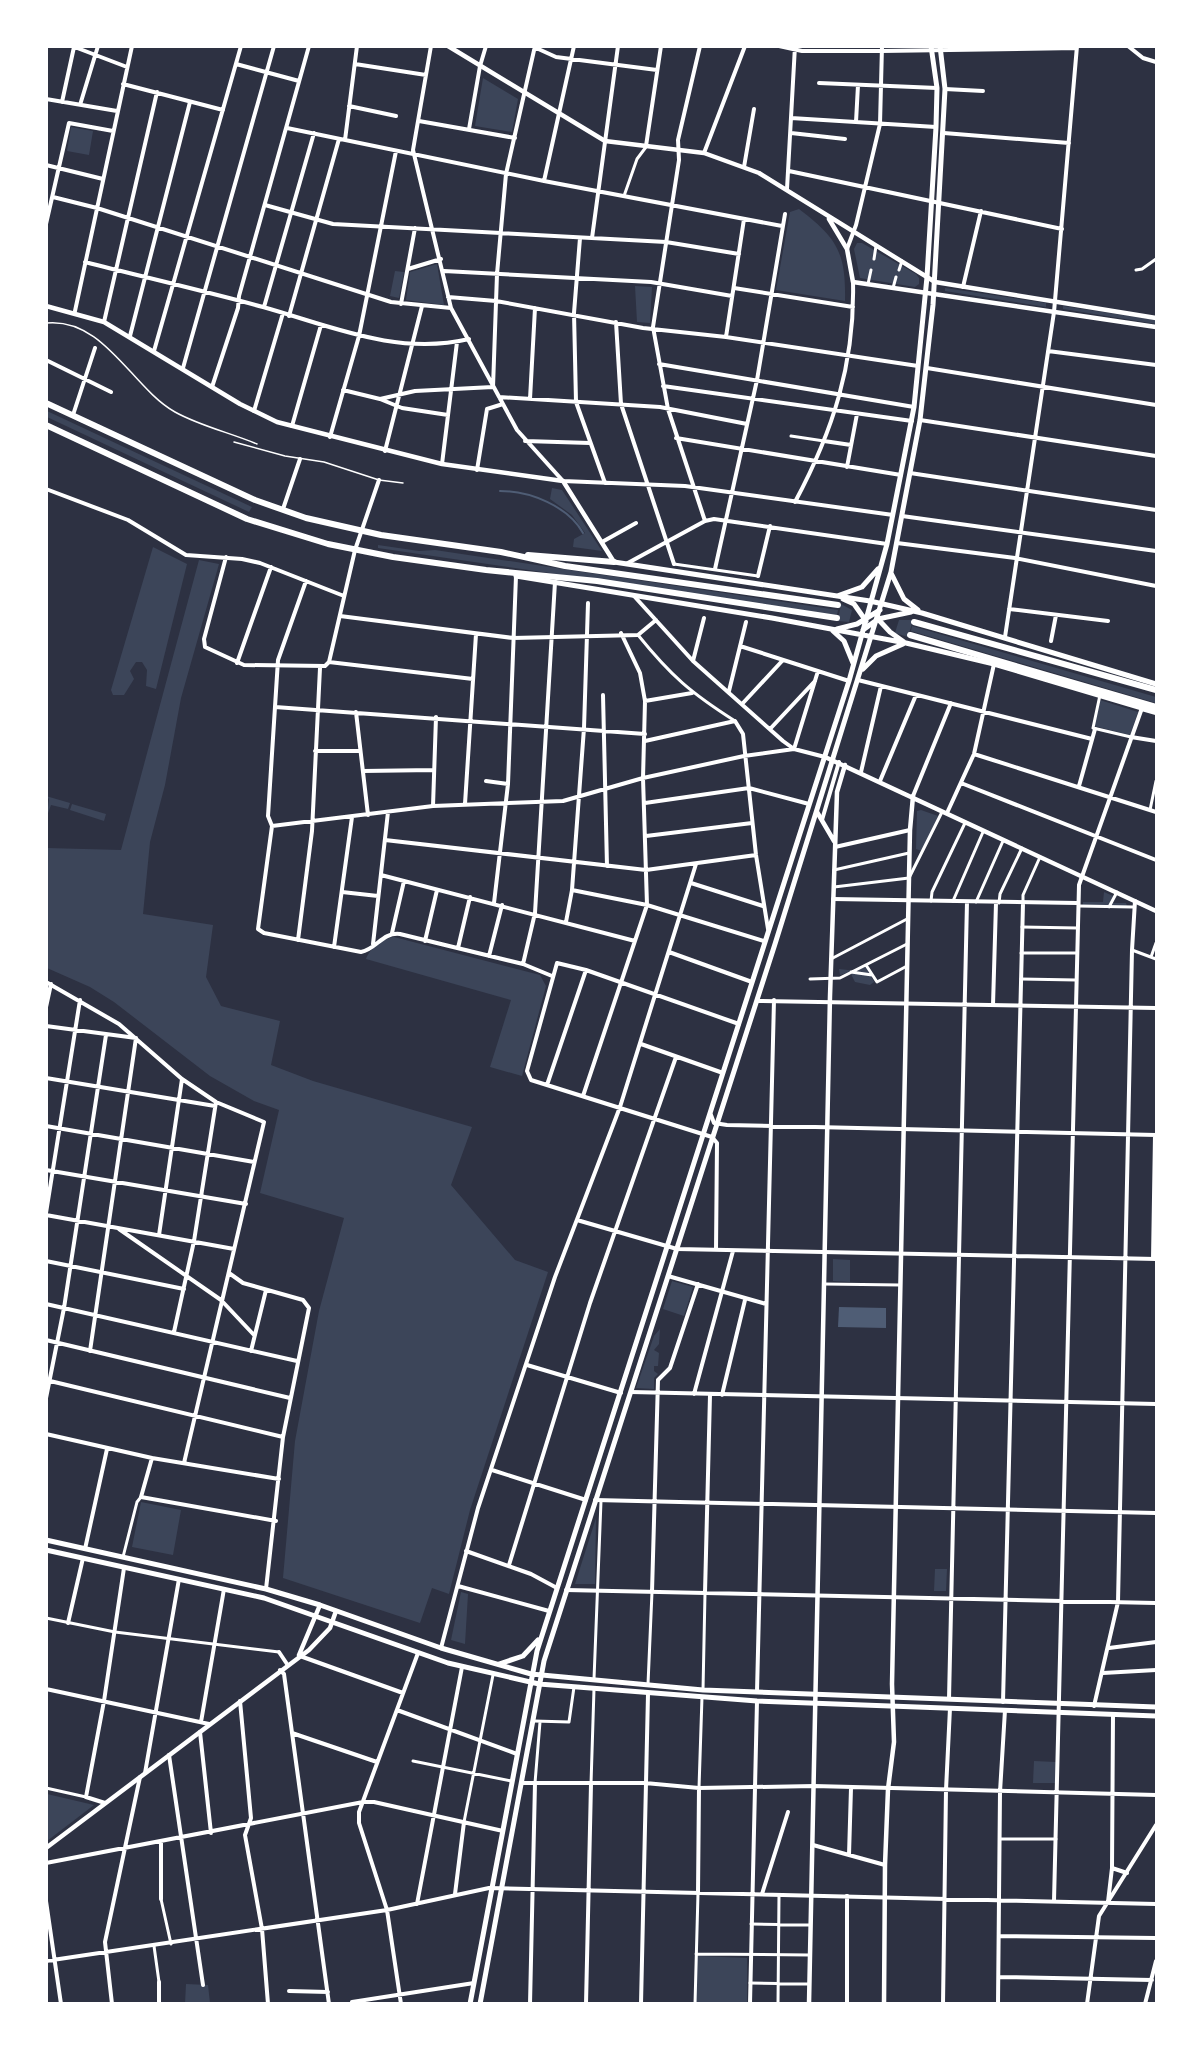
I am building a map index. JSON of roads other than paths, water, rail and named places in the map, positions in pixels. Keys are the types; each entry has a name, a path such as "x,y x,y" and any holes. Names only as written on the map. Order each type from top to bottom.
{"highway":[{"path":"46,403 282,511 362,531 501,552 614,562"},
{"path":"46,425 247,519 300,537 355,550 516,576"},
{"path":"501,552 565,566 838,605"},
{"path":"486,570 597,581 837,618"},
{"path":"914,622 1156,690"},
{"path":"910,635 1156,707"},
{"path":"1142,708 1156,712"}],"main road":[{"path":"480,2004 541,1675 566,1590 598,1501 630,1392 712,1137 817,812 836,761 876,616 882,606 891,572 920,420 934,294 938,283 937,88 932,49"},
{"path":"470,2004 531,1674 543,1628 668,1248 768,929 825,757 867,623 869,604 887,544 912,422 944,133 945,89 940,49"},
{"path":"614,562 834,596 922,613 1156,684"},
{"path":"834,596 862,587 873,577 882,562"},
{"path":"891,572 904,599 922,613"},
{"path":"516,576 872,635 994,664 1142,708"},
{"path":"834,596 854,604 872,635"},
{"path":"869,604 890,632 906,643"},
{"path":"832,630 867,623 876,616 922,613"},
{"path":"832,630 847,646 853,665"},
{"path":"860,673 876,656 889,648 906,643"},
{"path":"46,1540 266,1589 320,1605 441,1648 531,1674 703,1690 1156,1707"},
{"path":"46,1550 264,1598 462,1666 539,1684 757,1701 1156,1716"},
{"path":"493,1664 501,1664 523,1656 535,1645 543,1628"}],"street":[{"path":"80,105 98,46"},
{"path":"75,311 132,46"},
{"path":"154,351 241,46"},
{"path":"183,368 274,46"},
{"path":"212,387 239,301 249,257 309,46"},
{"path":"345,140 357,46"},
{"path":"431,46 414,155 431,229 444,271 448,297 493,387 525,441 563,481 614,562"},
{"path":"448,46 605,141 704,153 744,167 787,189 938,283 1156,318"},
{"path":"470,129 480,66 486,46"},
{"path":"544,182 574,46"},
{"path":"592,238 618,46"},
{"path":"624,196 637,159 646,147 661,46"},
{"path":"700,46 678,150 679,160 653,327 668,409 705,521"},
{"path":"704,153 745,46"},
{"path":"779,46 882,49 1077,47 1054,312 1005,637"},
{"path":"63,102 73,47 127,67"},
{"path":"493,387 499,233 506,174 535,47 550,55 657,70"},
{"path":"1130,47 1143,58 1156,62"},
{"path":"787,189 794,48"},
{"path":"847,249 854,232 880,123 882,49"},
{"path":"236,64 299,81"},
{"path":"355,64 426,75"},
{"path":"819,83 937,88"},
{"path":"123,84 223,110"},
{"path":"856,122 858,85"},
{"path":"945,89 983,91"},
{"path":"104,322 157,92"},
{"path":"46,99 117,111"},
{"path":"130,336 190,102"},
{"path":"349,106 396,116"},
{"path":"744,167 754,109"},
{"path":"791,118 936,127"},
{"path":"419,121 515,138"},
{"path":"46,224 69,123 113,130"},
{"path":"287,128 544,182 783,226"},
{"path":"791,133 845,139"},
{"path":"944,133 1069,143"},
{"path":"264,307 314,134"},
{"path":"290,316 339,139"},
{"path":"330,436 359,336 396,151"},
{"path":"46,165 103,178"},
{"path":"789,171 1062,229"},
{"path":"53,197 97,208 401,304 452,308"},
{"path":"265,206 317,221 666,242 739,254"},
{"path":"963,288 981,211"},
{"path":"715,569 765,342 785,214"},
{"path":"795,502 816,462 833,411 842,394 849,356 853,282 847,249 840,232 826,214"},
{"path":"726,337 744,219"},
{"path":"401,304 415,228"},
{"path":"580,238 573,314 576,402 605,483"},
{"path":"874,259 876,245"},
{"path":"408,269 441,259"},
{"path":"1136,270 1142,269 1156,259"},
{"path":"898,270 902,261"},
{"path":"85,262 264,307 359,336 413,344 457,342 469,339"},
{"path":"868,284 871,270"},
{"path":"444,271 659,284 732,296"},
{"path":"893,288 896,277"},
{"path":"853,282 1156,327"},
{"path":"734,288 853,307"},
{"path":"448,297 496,301 616,322 918,366"},
{"path":"46,306 75,311 104,322 254,411 292,426 385,452 477,470 563,481 693,487 893,515"},
{"path":"385,452 402,393 422,306"},
{"path":"530,399 535,308"},
{"path":"254,411 283,313"},
{"path":"616,322 621,404 674,564 758,576 770,526"},
{"path":"292,426 321,326"},
{"path":"442,464 457,342"},
{"path":"73,415 95,348"},
{"path":"1048,351 1156,365"},
{"path":"46,360 111,392"},
{"path":"659,364 914,407"},
{"path":"927,368 1156,405"},
{"path":"663,386 912,422"},
{"path":"380,399 402,393 493,387"},
{"path":"343,390 398,406 448,415"},
{"path":"499,397 668,409 747,424"},
{"path":"477,470 486,409 503,404"},
{"path":"847,467 856,414"},
{"path":"920,420 1156,456"},
{"path":"791,436 851,445"},
{"path":"676,438 901,475"},
{"path":"525,441 590,443"},
{"path":"282,511 300,459"},
{"path":"910,473 1156,510"},
{"path":"329,662 355,550 379,480"},
{"path":"46,489 129,520 186,555 226,558 271,567 344,596"},
{"path":"902,516 1156,551"},
{"path":"626,564 705,521 726,520 887,544"},
{"path":"602,542 636,523"},
{"path":"897,543 1016,559 1156,586"},
{"path":"226,558 204,645 237,663 320,668 329,662 473,679"},
{"path":"237,663 271,567"},
{"path":"494,903 508,784 516,576"},
{"path":"306,581 277,666 268,816 272,826 258,929 264,933 334,947 361,952 370,950 373,945 392,933 405,881"},
{"path":"523,964 535,913 555,582"},
{"path":"634,595 693,661 794,749"},
{"path":"566,922 572,890 584,728 588,603"},
{"path":"1009,609 1108,621"},
{"path":"1051,641 1056,615"},
{"path":"339,616 513,638 621,633 638,635 666,670 692,693 735,721 743,734 756,855 768,929"},
{"path":"693,661 704,618"},
{"path":"638,635 656,620"},
{"path":"729,691 746,622"},
{"path":"583,1096 647,905 643,777 645,701 640,673 621,633"},
{"path":"465,804 476,634"},
{"path":"740,646 849,681"},
{"path":"743,703 783,660"},
{"path":"834,887 909,878 915,872 974,754 994,664"},
{"path":"298,940 312,821 320,668"},
{"path":"794,749 818,671"},
{"path":"858,680 1092,739"},
{"path":"770,729 815,681"},
{"path":"861,772 881,686"},
{"path":"645,701 692,693"},
{"path":"603,695 607,866"},
{"path":"880,781 916,695"},
{"path":"1079,786 1095,729 1093,728 1100,695"},
{"path":"885,2004 885,1865 888,1789 894,1750 892,1698 895,1507 910,830 913,796 951,703"},
{"path":"275,707 548,725 645,734"},
{"path":"1054,1901 1066,1402 1072,1257 1077,905 1081,876 1142,708"},
{"path":"356,712 368,815"},
{"path":"433,806 436,717"},
{"path":"645,741 735,721"},
{"path":"1095,729 1156,741"},
{"path":"272,826 433,806 577,799 643,777 744,756 794,749 825,757 861,772 1003,840 1156,909"},
{"path":"315,751 360,751"},
{"path":"974,754 1156,812"},
{"path":"822,821 830,796 836,761"},
{"path":"809,2004 831,959 837,792 845,765"},
{"path":"363,771 434,770"},
{"path":"486,781 508,784"},
{"path":"1150,810 1156,781"},
{"path":"961,783 1156,861"},
{"path":"645,802 749,788 809,804"},
{"path":"373,945 388,812"},
{"path":"817,812 835,844"},
{"path":"334,947 352,817"},
{"path":"931,901 932,892 965,821"},
{"path":"646,836 752,823"},
{"path":"835,844 910,830"},
{"path":"953,901 984,830"},
{"path":"386,840 646,870 756,855"},
{"path":"976,902 1003,840"},
{"path":"993,1005 997,903 1022,848"},
{"path":"834,870 909,853"},
{"path":"1003,1702 1023,895 1040,857"},
{"path":"441,1648 466,1551 492,1470 577,1220 620,1107 696,864"},
{"path":"381,875 535,913 635,941"},
{"path":"691,883 763,906"},
{"path":"425,941 437,890"},
{"path":"572,890 647,905 765,942"},
{"path":"342,892 378,896"},
{"path":"1109,907 1117,892"},
{"path":"458,948 470,897"},
{"path":"833,899 1133,907"},
{"path":"1094,1706 1118,1602 1133,907 1136,901"},
{"path":"949,1700 967,902"},
{"path":"489,956 502,905"},
{"path":"831,959 909,918"},
{"path":"1022,927 1077,928"},
{"path":"392,933 523,964 548,972 552,976"},
{"path":"810,979 831,979 851,972 909,943"},
{"path":"1151,957 1156,943"},
{"path":"1132,950 1156,959"},
{"path":"669,952 752,982"},
{"path":"1021,953 1076,953"},
{"path":"716,1250 717,1143 712,1137 547,1085 527,1076 556,963 622,982 739,1024"},
{"path":"866,965 877,982 907,966"},
{"path":"547,1085 586,970"},
{"path":"851,972 872,975"},
{"path":"1021,979 1076,980"},
{"path":"46,1007 49,983 119,1024 182,1079 216,1104"},
{"path":"80,1000 46,1214 234,1249"},
{"path":"757,1692 774,1000"},
{"path":"756,1001 1156,1008"},
{"path":"46,1026 136,1038"},
{"path":"46,1398 64,1308 106,1035"},
{"path":"90,1351 117,1182 136,1038"},
{"path":"641,1044 724,1074"},
{"path":"509,1565 566,1377 676,1058"},
{"path":"46,1078 216,1104 264,1122 184,1463"},
{"path":"159,1235 182,1079"},
{"path":"174,1332 194,1241 216,1104"},
{"path":"577,1220 677,1249 1155,1259 1156,1135 717,1124 711,1115"},
{"path":"46,1126 254,1162"},
{"path":"46,1170 246,1204"},
{"path":"119,1228 221,1300 254,1335"},
{"path":"694,1394 733,1251"},
{"path":"46,1261 184,1288"},
{"path":"229,1273 239,1281 303,1300 309,1308 283,1437 276,1521 266,1589"},
{"path":"668,1276 745,1300 766,1304"},
{"path":"648,1686 658,1380 670,1368 698,1284"},
{"path":"824,1284 901,1285"},
{"path":"251,1351 266,1290"},
{"path":"722,1395 745,1300"},
{"path":"46,1304 297,1361"},
{"path":"46,1340 291,1398"},
{"path":"527,1365 621,1393"},
{"path":"48,1381 283,1437"},
{"path":"630,1392 1156,1404"},
{"path":"703,1690 710,1395"},
{"path":"46,1434 152,1458 279,1479"},
{"path":"85,1549 107,1449"},
{"path":"123,1557 137,1502 141,1497 152,1458"},
{"path":"492,1470 586,1500"},
{"path":"141,1497 276,1521"},
{"path":"594,1681 598,1591 598,1501 1156,1513"},
{"path":"466,1551 509,1565 557,1588"},
{"path":"68,1623 83,1558"},
{"path":"86,1797 104,1701 124,1567"},
{"path":"112,2004 105,1954 124,1850 143,1775 179,1579"},
{"path":"458,1586 549,1611"},
{"path":"201,1722 224,1589"},
{"path":"566,1590 1156,1603"},
{"path":"299,1656 320,1605"},
{"path":"46,1848 320,1639 333,1620 336,1611"},
{"path":"46,1618 115,1632 279,1652 287,1664"},
{"path":"1109,1648 1156,1642"},
{"path":"401,2004 387,1910 360,1823 363,1802 418,1652"},
{"path":"299,1656 403,1693"},
{"path":"417,1904 462,1666"},
{"path":"280,1670 284,1674 329,2004"},
{"path":"1102,1673 1156,1670"},
{"path":"455,1894 472,1772 493,1675"},
{"path":"532,1721 569,1722 574,1687"},
{"path":"46,1689 209,1724"},
{"path":"586,2004 594,1689"},
{"path":"641,2004 648,1694"},
{"path":"695,2004 702,1697"},
{"path":"240,1700 250,1806 249,1826 245,1835 262,1929 268,2004"},
{"path":"750,2004 753,1787 757,1701"},
{"path":"943,2004 946,1790 950,1708"},
{"path":"397,1710 517,1754"},
{"path":"998,2004 1000,1792 1005,1710"},
{"path":"1108,1903 1112,1868 1113,1715"},
{"path":"530,2004 535,1783 540,1722"},
{"path":"200,1731 211,1833"},
{"path":"292,1733 377,1762"},
{"path":"169,1755 203,1985"},
{"path":"413,1761 512,1781"},
{"path":"521,1783 645,1783 699,1788 814,1786 1156,1795"},
{"path":"46,1788 105,1803"},
{"path":"849,1855 851,1788"},
{"path":"46,1863 249,1826 363,1802 374,1802 503,1831"},
{"path":"762,1894 788,1812"},
{"path":"1087,2004 1099,1917 1156,1825"},
{"path":"1001,1839 1056,1839"},
{"path":"161,1842 160,1899 171,1944"},
{"path":"813,1845 885,1865"},
{"path":"1112,1868 1127,1873"},
{"path":"46,1961 105,1954 387,1910 455,1894 493,1888 589,1888 698,1893 1156,1904"},
{"path":"778,2004 779,1895"},
{"path":"847,1896 847,2004"},
{"path":"46,1901 61,2004"},
{"path":"751,1924 810,1925"},
{"path":"1000,1936 1156,1938"},
{"path":"154,1946 159,1982 159,2004"},
{"path":"696,1954 809,1955"},
{"path":"1145,2004 1156,1961"},
{"path":"999,1977 1152,1980"},
{"path":"352,2002 474,1983"},
{"path":"750,1983 809,1984"},
{"path":"289,1991 328,1992"}],"lane":[{"path":"46,323 59,323 91,335 152,395 174,411 257,444"},
{"path":"234,442 300,459 324,462 379,480 403,483"}],"waterway":[{"path":"500,491 524,494 547,502 568,515 583,533"}]}
